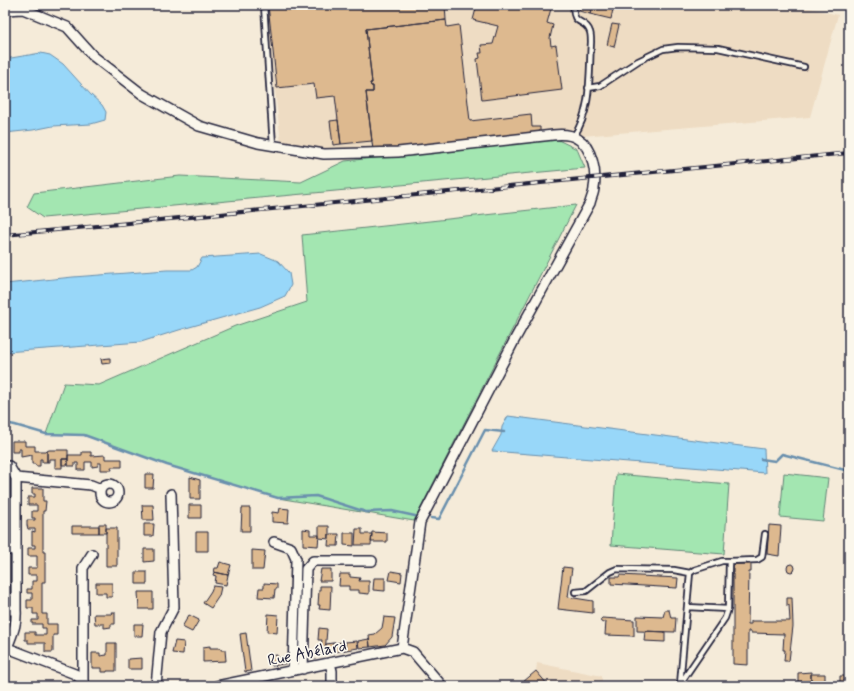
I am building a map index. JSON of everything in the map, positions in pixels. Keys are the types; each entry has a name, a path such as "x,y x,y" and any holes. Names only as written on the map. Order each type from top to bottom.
{"street":[{"path":"5,10 23,9 66,28 93,56 142,94 199,126 272,146 324,154 398,152 553,135 574,136 580,139 585,145 592,162 595,180 590,203 515,339 420,522 402,648 413,652 442,686"},
{"path":"9,466 16,478 16,625 6,648 75,674 84,684"},
{"path":"16,478 91,485 101,489"},
{"path":"156,686 161,632 174,607 171,494"},
{"path":"274,542 291,548 296,559 293,670"},
{"path":"5,550 16,550"},
{"path":"84,684 83,568 92,554"},
{"path":"303,669 306,569 313,561 372,561"},
{"path":"5,610 16,610"},
{"name":"Rue Abélard","path":"217,686 402,648"},
{"path":"330,663 332,671 332,686"}],"lane":[{"path":"264,5 272,146"},
{"path":"574,5 574,17 588,27 590,32 587,103 579,129 574,136"},
{"path":"588,88 600,86 644,58 663,49 678,47 718,48 804,67"},
{"path":"575,592 586,591 610,572 617,569 674,570 690,573 694,570 722,561 757,560 762,557 765,534"},
{"path":"679,685 726,618 728,609 729,561"},
{"path":"679,685 690,573"},
{"path":"687,607 728,609"}],"shaded area":[{"path":"265,5 797,5 838,15 810,117 582,136 430,153 342,160 282,151"},
{"path":"537,663 602,676 602,686 526,686 523,682 536,671"}],"green space":[{"path":"556,139 577,149 585,168 43,218 27,207 34,193 180,176 301,182 345,161"},
{"path":"576,205 414,521 278,498 167,465 84,435 46,434 64,383 99,385 235,326 307,302 302,235"},
{"path":"784,473 828,478 823,521 780,517"},
{"path":"616,474 729,484 724,554 611,545"}],"water":[{"path":"41,53 50,55 63,64 102,105 106,112 105,120 91,124 53,126 5,133 5,59"},
{"path":"261,254 278,261 289,273 291,285 285,296 260,307 141,342 5,352 5,284 73,277 167,270 192,270 197,267 202,258"},
{"path":"508,416 764,449 765,473 492,451 501,435 502,427"}],"building":[{"path":"268,5 445,5 446,20 366,29 372,83 370,83 371,86 373,86 373,92 366,92 372,141 341,144 335,96 316,98 314,84 277,88"},
{"path":"477,5 552,5 547,23 553,25 550,38 551,46 556,45 562,90 482,100 477,59 480,58 479,53 482,53 481,45 493,44 498,26 473,20"},
{"path":"580,5 593,5 590,14 579,11"},
{"path":"593,5 613,9 611,19 590,14"},
{"path":"446,20 447,27 459,25 470,121 531,114 532,127 540,127 540,132 373,150 366,92 373,92 373,86 371,86 370,83 372,83 366,29"},
{"path":"612,24 619,25 614,47 607,45"},
{"path":"338,120 341,144 333,145 330,121"},
{"path":"110,358 110,363 102,364 101,359"},
{"path":"12,441 25,441 25,446 35,446 35,451 47,451 47,462 42,462 42,459 40,459 40,466 36,466 35,464 32,464 32,455 21,457 21,449 19,449 19,452 12,452"},
{"path":"68,450 68,459 62,459 62,468 55,468 55,459 49,459 49,462 47,462 47,451"},
{"path":"82,452 91,452 91,456 105,455 105,459 122,459 122,467 111,467 112,470 101,470 101,463 98,463 98,466 92,467 92,462 85,462 85,470 78,470 78,463 75,463 75,466 68,466 68,455 82,455"},
{"path":"62,459 68,459 68,465 62,465"},
{"path":"145,474 154,474 153,488 145,488"},
{"path":"190,477 200,480 200,499 190,499"},
{"path":"32,488 43,488 43,501 46,501 45,511 43,511 45,582 42,582 42,614 47,614 47,624 57,624 57,635 53,635 53,652 45,652 45,643 28,643 28,640 25,640 25,632 35,632 35,635 46,635 46,628 42,628 42,624 32,624 32,620 38,620 38,614 33,614 33,608 27,608 27,600 32,600 32,593 27,593 27,589 32,589 32,581 37,581 37,575 28,575 28,568 37,568 37,556 28,556 28,548 35,548 35,545 32,545 32,531 35,532 35,529 28,529 27,525 27,520 35,520 35,518 32,518 32,511 37,511 37,505 28,505 28,497 35,497 35,494 32,494"},
{"path":"142,505 153,505 154,520 143,520"},
{"path":"189,505 201,505 201,518 189,518"},
{"path":"242,508 250,508 250,531 241,531"},
{"path":"280,508 289,509 288,523 272,522 272,512 279,513"},
{"path":"99,524 106,524 106,533 99,533"},
{"path":"144,524 154,524 153,536 144,536"},
{"path":"769,525 781,526 779,556 767,554"},
{"path":"72,526 99,526 99,533 72,533"},
{"path":"319,526 329,526 329,539 319,538"},
{"path":"106,528 117,528 117,566 106,566"},
{"path":"303,529 310,530 310,535 319,535 318,546 303,545"},
{"path":"356,529 362,529 362,534 372,534 371,545 355,545"},
{"path":"196,532 208,532 208,551 196,551"},
{"path":"372,532 387,533 387,542 371,542"},
{"path":"344,533 354,533 354,546 344,545"},
{"path":"329,534 339,534 338,546 328,546"},
{"path":"144,549 154,549 154,561 144,562"},
{"path":"252,550 265,551 263,570 252,570"},
{"path":"220,562 231,565 228,575 214,572 215,568 218,568"},
{"path":"733,564 751,564 751,572 749,572 748,624 751,624 751,621 790,621 787,598 792,598 793,626 789,661 784,661 784,634 751,633 751,631 748,631 748,665 733,664"},
{"path":"791,564 794,565 794,571 791,572 788,571 787,568 788,565"},
{"path":"563,567 572,568 568,597 593,601 593,613 558,609"},
{"path":"321,569 331,569 331,581 319,581"},
{"path":"391,571 402,573 401,582 389,580"},
{"path":"136,572 147,572 147,584 136,584"},
{"path":"214,572 228,575 226,585 215,583 216,576 213,575"},
{"path":"340,574 350,574 350,577 360,578 359,581 369,581 369,594 359,593 359,590 349,590 349,586 339,586"},
{"path":"620,575 678,578 677,588 611,584 611,577 619,577"},
{"path":"374,578 385,578 385,591 373,590"},
{"path":"96,583 112,583 112,597 106,597 106,593 96,593"},
{"path":"264,583 277,584 274,598 258,597 259,588 264,588"},
{"path":"213,586 221,587 219,596 211,608 203,603"},
{"path":"320,586 331,586 330,610 319,609"},
{"path":"138,592 153,592 153,609 139,609"},
{"path":"665,610 669,610 671,618 676,618 675,632 637,631 637,616 663,617"},
{"path":"111,612 115,612 115,624 111,624 111,627 104,628 104,624 95,624 94,614 112,614"},
{"path":"268,614 278,615 277,633 267,632"},
{"path":"189,615 199,620 192,632 182,627"},
{"path":"384,617 395,618 392,637 385,645 370,647 369,635 375,634 382,628"},
{"path":"602,618 634,620 634,636 605,635 606,621 603,623 601,622 600,620"},
{"path":"134,624 143,624 142,636 134,636"},
{"path":"319,628 327,629 325,653 320,654 322,640 318,640"},
{"path":"645,631 665,632 665,642 644,641"},
{"path":"246,633 251,671 245,672 240,634"},
{"path":"369,639 370,647 359,648 358,641"},
{"path":"175,641 184,642 183,654 172,653"},
{"path":"357,641 358,648 346,650 345,642"},
{"path":"345,642 346,650 334,652 333,643"},
{"path":"107,643 116,643 116,671 102,672 102,668 92,668 92,653 100,653 100,656 107,655"},
{"path":"333,643 334,652 325,653 326,644"},
{"path":"210,646 210,648 221,648 221,650 225,650 226,661 203,662 203,647"},
{"path":"277,655 278,658 289,656 289,663 272,666 271,656"},
{"path":"142,658 142,669 128,669 128,659"},
{"path":"536,671 548,685 547,686 526,686 523,682"},
{"path":"811,672 811,681 798,682 798,673"},
{"path":"811,674 825,674 825,684 811,683"},
{"path":"840,676 849,676 849,685 840,686"}],"waterway":[{"path":"5,423 46,434 84,435 167,465 278,498 316,496 366,512 392,511 415,516"},
{"path":"431,518 439,519 485,430 504,432"},
{"path":"761,459 775,461 782,454 849,471"}],"railway":[{"path":"5,235 849,153"}]}
